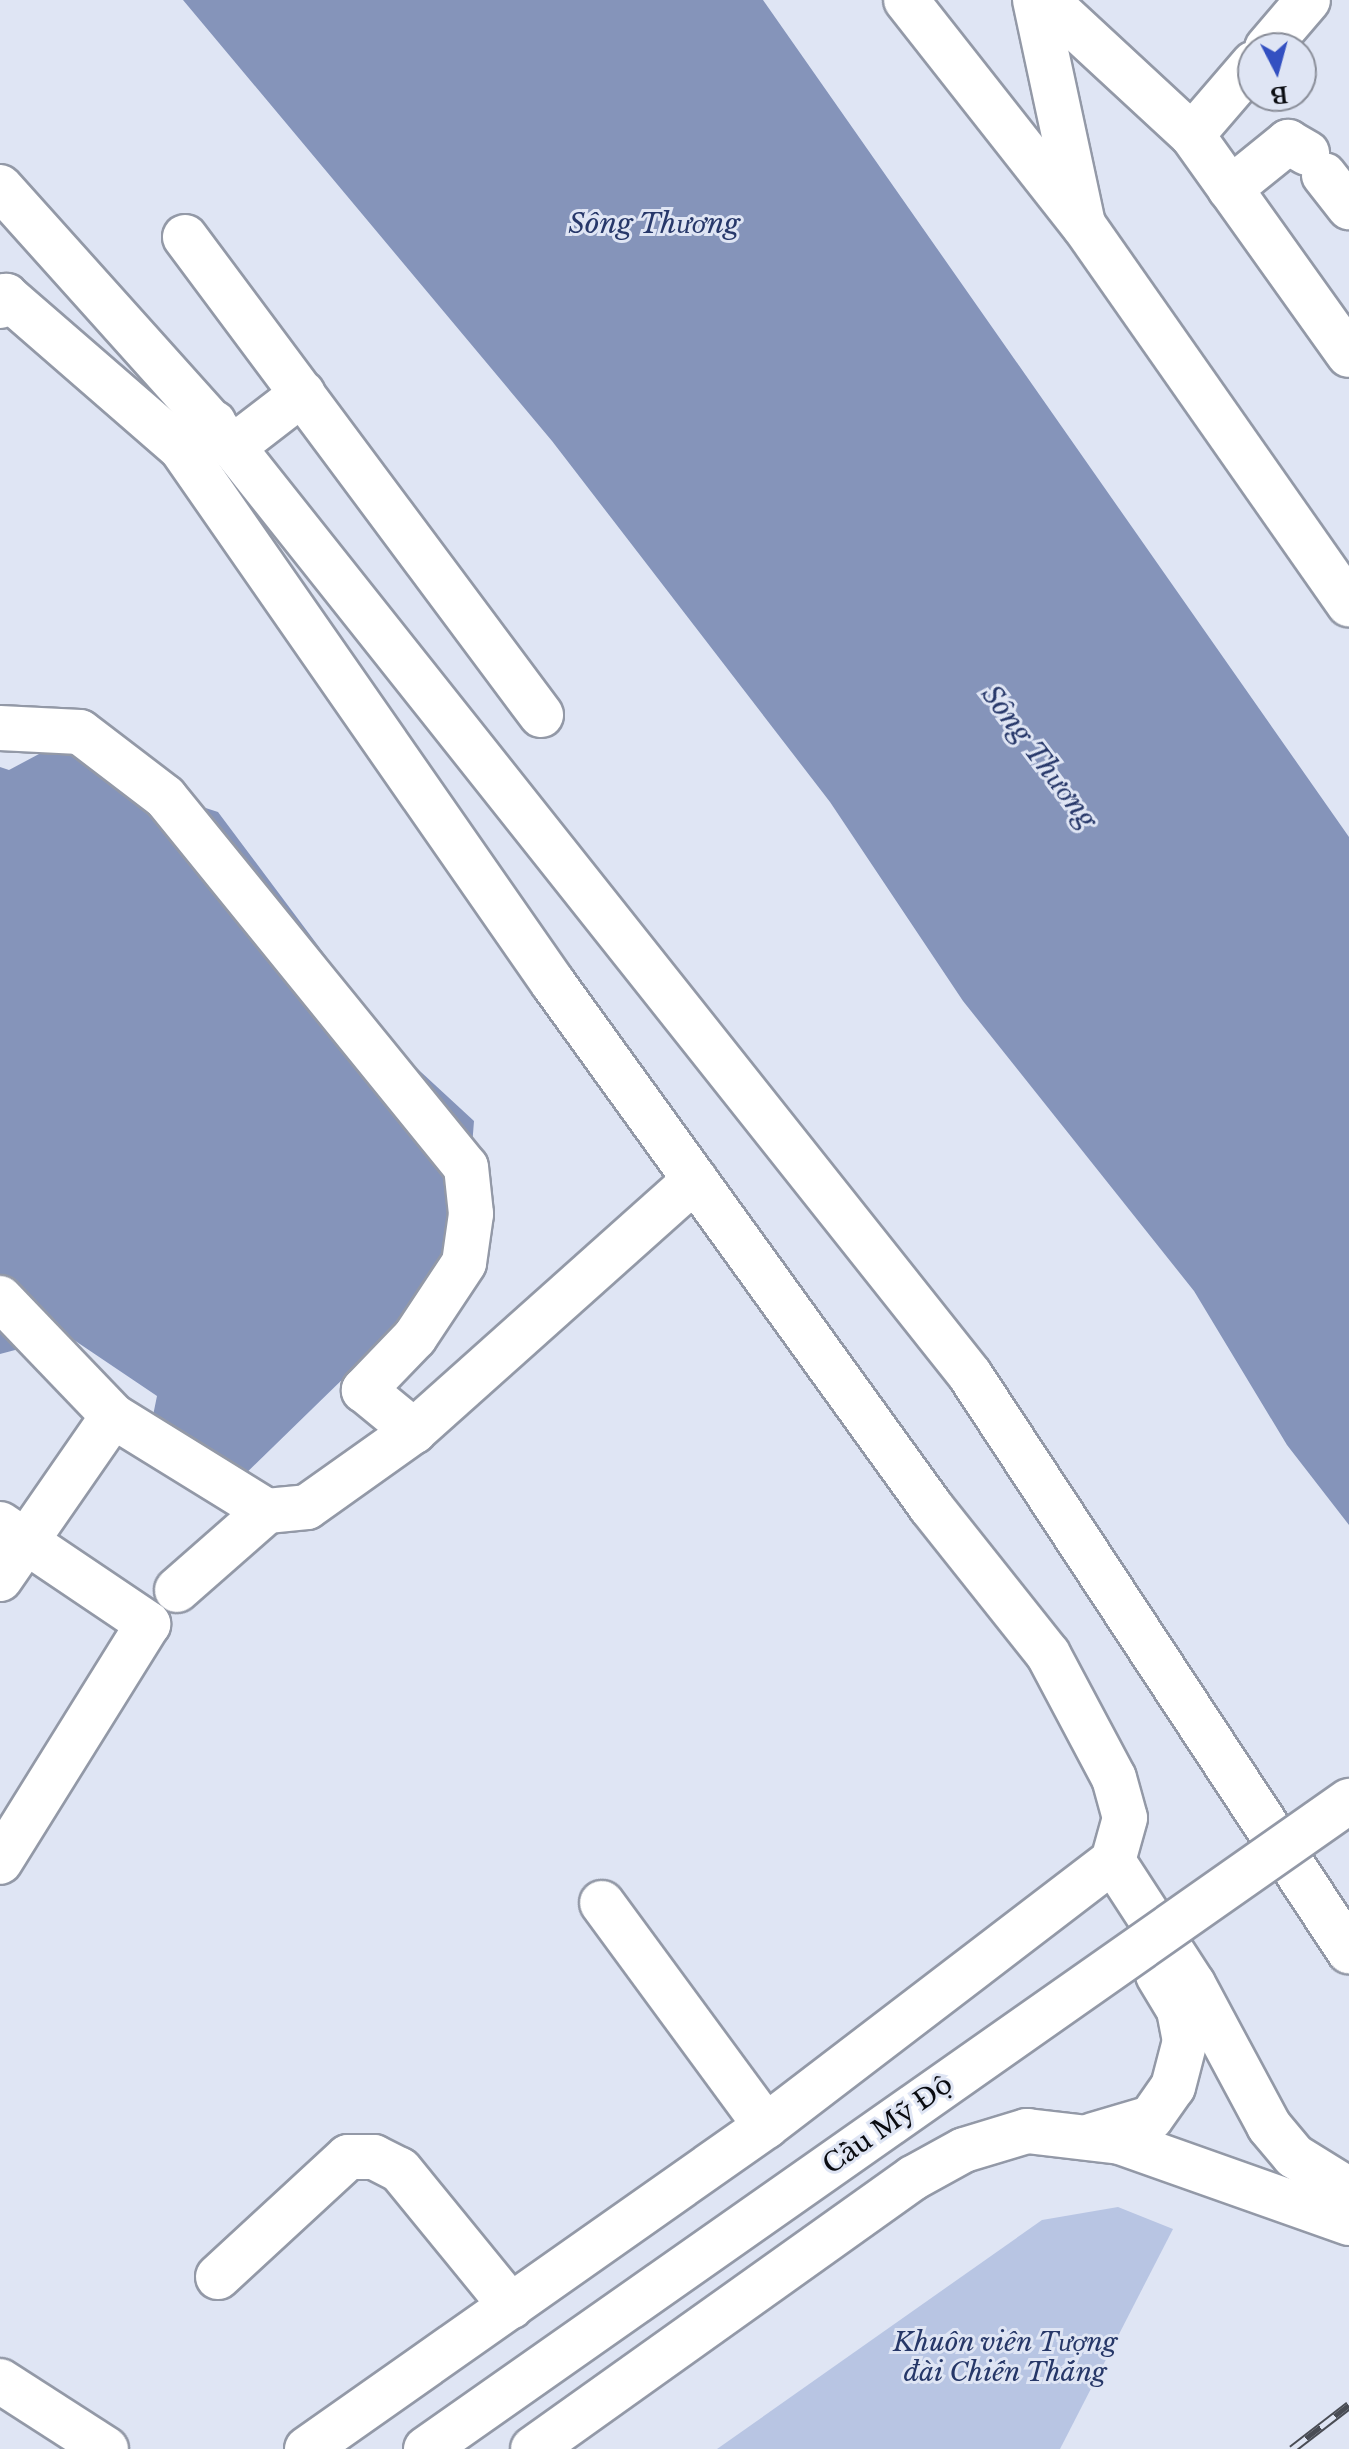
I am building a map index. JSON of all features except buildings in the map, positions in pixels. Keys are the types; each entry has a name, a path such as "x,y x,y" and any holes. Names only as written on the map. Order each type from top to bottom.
{"street":[{"path":"906,0 1084,226 1349,604"},
{"path":"1035,0 1084,226"},
{"path":"1046,0 1192,135 1349,355"},
{"path":"1281,32 1308,0"},
{"path":"1192,135 1237,83"},
{"path":"1230,189 1288,142 1326,178"},
{"path":"0,187 209,439 970,1375 1349,1951"},
{"path":"185,237 541,715"},
{"path":"2,297 209,439 695,1180 931,1507 1048,1654 1114,1778 1125,1818 1103,1868 766,2126 307,2449"},
{"path":"209,439 303,393"},
{"path":"0,728 80,732 165,797 466,1167 471,1214 464,1263 415,1337 364,1390 414,1431"},
{"path":"177,1590 267,1511 307,1507 414,1431 695,1180"},
{"path":"0,1298 113,1416 267,1511"},
{"path":"0,1579 14,1533 113,1416"},
{"path":"0,1862 148,1624 14,1533"},
{"name":"Cầu Mỹ Độ","path":"426,2449 1349,1801"},
{"path":"1087,2136 1151,2118 1173,2087 1185,2041 1172,1995 1103,1868"},
{"path":"1103,1868 1193,1984 1269,2126 1294,2156 1349,2190"},
{"path":"602,1903 766,2126"},
{"path":"533,2449 913,2178 964,2150 1027,2131 1087,2136 1349,2223"},
{"path":"218,2277 348,2157 374,2157 400,2170 511,2306"},
{"path":"0,2381 106,2449"}],"green space":[{"name":"Khuôn viên Tượng đài Chiến Thắng","path":"1118,2207 1173,2229 1060,2449 717,2449 1042,2220"}],"water":[{"name":"Sông Thương","path":"183,0 763,0 1349,837 1349,1525 1287,1445 1194,1291 963,1001 830,802 552,441"},
{"path":"69,738 98,773 218,812 328,959 323,1023 382,1036 474,1121 463,1262 237,1482 149,1435 157,1396 68,1336 0,1354 0,767 9,770"}],"railway":[{"path":"1292,2449 1349,2405"}]}
